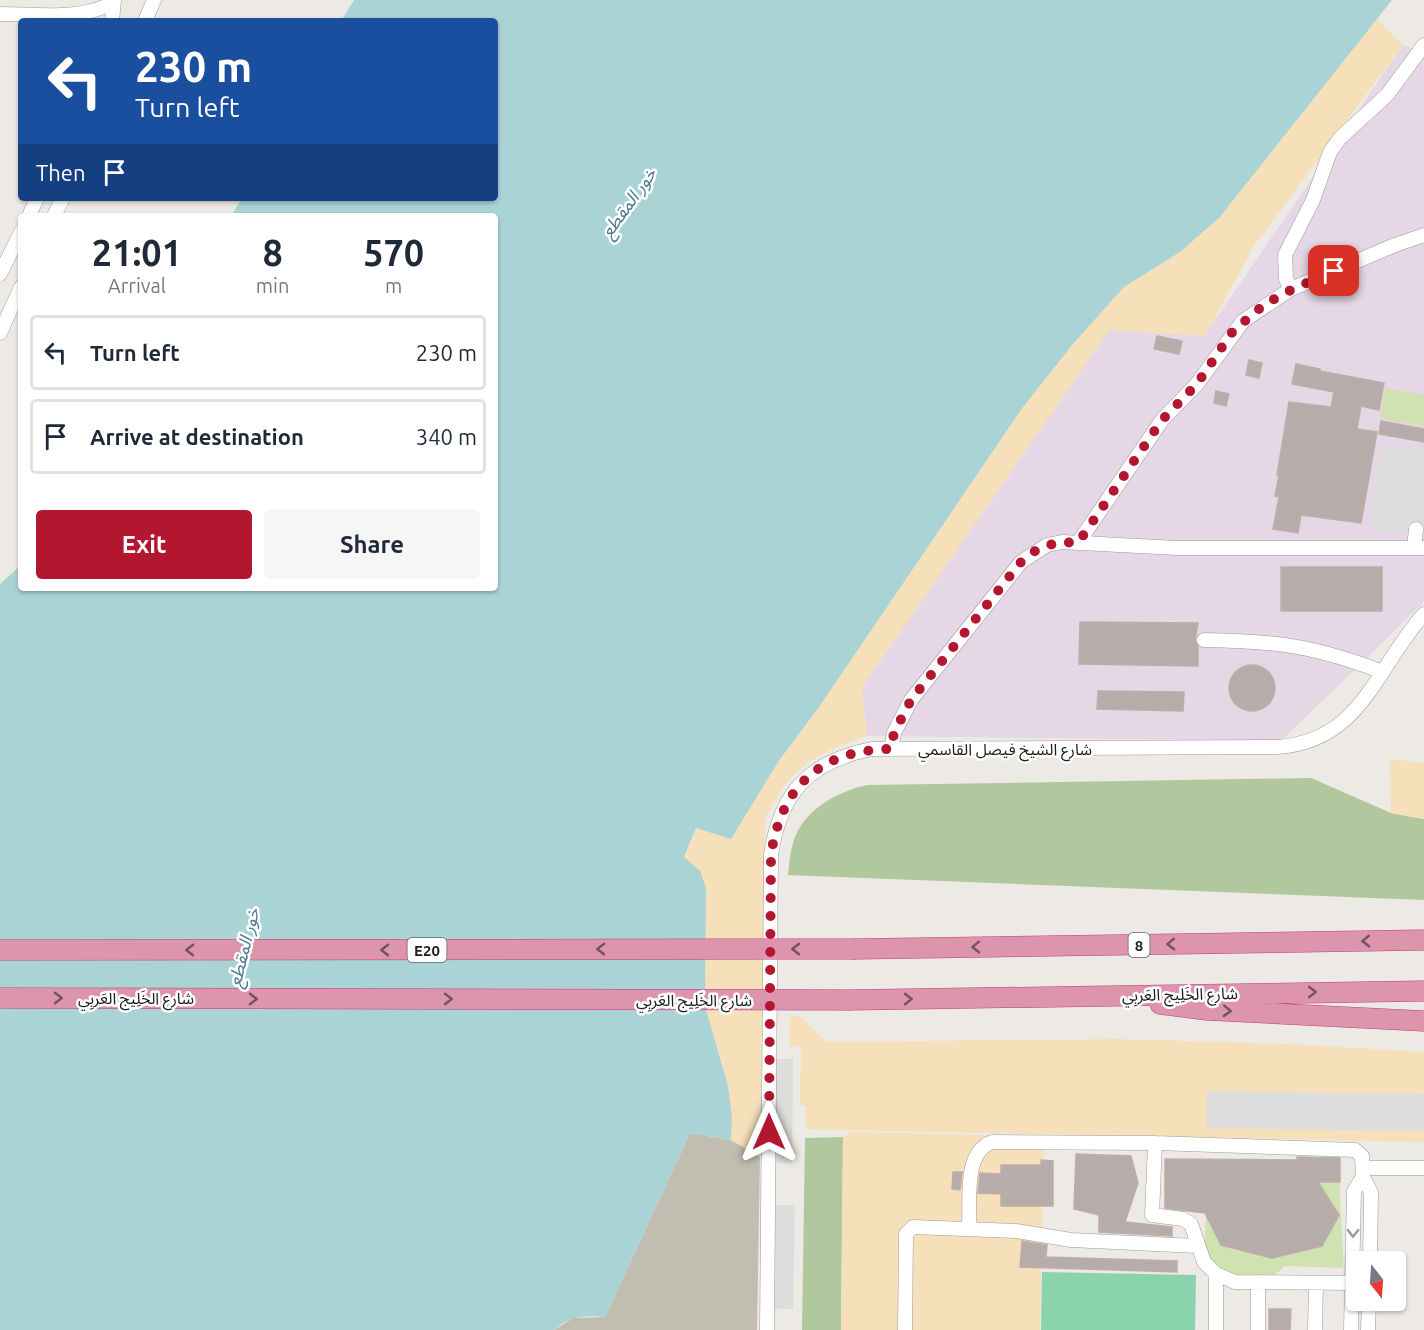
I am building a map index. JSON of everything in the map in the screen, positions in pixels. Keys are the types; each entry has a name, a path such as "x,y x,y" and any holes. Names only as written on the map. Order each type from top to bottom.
{"highway":[{"name":"8","path":"855,949 1424,940"},
{"name":"E20","path":"0,950 855,949"},
{"name":"شارع الخَلِيج العَربِي","path":"0,998 849,1000 1085,994 1424,991"},
{"path":"1085,994 1207,1010 1424,1021"}],"street":[{"path":"146,18 154,0"},
{"path":"0,14 85,17 114,1"},
{"path":"112,18 114,1"},
{"path":"1291,290 1284,267 1285,255 1313,200 1330,152 1340,138 1387,95 1424,45"},
{"path":"1078,543 1162,420 1197,384 1233,331 1254,312 1291,290 1395,245 1424,235"},
{"path":"0,274 18,238"},
{"path":"0,333 18,294"},
{"path":"891,749 894,733 911,700 1021,562 1032,552 1047,544 1078,543 1167,548 1419,548 1416,529"},
{"name":"شارع الشيخ فيصل القاسمي","path":"767,1330 771,855 774,832 789,799 799,784 820,766 845,754 891,749 1296,746 1331,732 1346,720 1424,614"},
{"path":"1204,640 1283,643 1325,651 1383,672"},
{"path":"969,1229 972,1162 977,1152 986,1144 998,1142 1155,1143 1354,1150 1362,1156 1363,1173 1371,1192 1370,1251"},
{"path":"1155,1143 1151,1212 1157,1218 1187,1221 1194,1228 1197,1246 1204,1262 1216,1274 1234,1282 1346,1283"},
{"path":"1363,1173 1424,1168"},
{"path":"1354,1251 1354,1191 1363,1173"},
{"path":"905,1330 908,1231 919,1226 1034,1233 1071,1240 1197,1246"},
{"path":"1216,1274 1216,1330"},
{"path":"1258,1282 1258,1330"},
{"path":"1315,1330 1316,1283"},
{"path":"1351,1330 1352,1311"},
{"path":"1368,1330 1369,1311"}],"shaded area":[{"path":"1403,45 1424,53 1424,602 1281,741 867,736 862,687 1109,330 1205,335"},
{"path":"1382,444 1424,452 1424,539 1381,530 1370,517"},
{"path":"768,1059 793,1059 792,1163 767,1163"},
{"path":"1207,1091 1424,1094 1424,1131 1206,1128"},
{"path":"690,1133 731,1140 760,1157 757,1330 554,1330 573,1318 605,1317"},
{"path":"765,1205 795,1205 793,1309 764,1308"}],"green space":[{"path":"1385,388 1424,395 1424,426 1380,418"},
{"path":"1311,778 1391,813 1424,819 1424,900 788,875 793,843 804,821 833,797 868,785"},
{"path":"843,1137 841,1330 802,1330 805,1138"},
{"path":"1309,1182 1340,1182 1343,1268 1285,1266 1269,1280 1218,1276 1204,1260 1206,1215 1222,1245 1272,1258 1322,1246 1338,1214 1323,1189"},
{"path":"1042,1272 1196,1275 1195,1330 1041,1330"}],"sand":[{"path":"1376,19 1403,45 1254,246 1205,336 1109,330 862,687 867,736 818,756 805,765 793,775 774,803 765,821 760,1157 731,1140 732,1117 728,1086 705,1006 706,888 684,857 696,828 731,839 778,762 819,707 1023,407 1073,344 1124,287 1180,252 1219,218"},
{"path":"1390,759 1424,763 1424,819 1391,813"},
{"path":"790,1015 801,1017 827,1042 1118,1039 1288,1044 1424,1052 1424,1142 805,1129 806,1106 800,1105 801,1045 789,1047"},
{"path":"851,1132 1044,1137 1040,1330 841,1330 843,1137"}],"water":[{"name":"خور المقطع","path":"354,0 1392,0 1219,218 1180,252 1124,287 1073,344 1023,407 819,707 778,762 731,839 696,828 684,857 700,871 706,888 705,1006 728,1086 732,1117 731,1140 690,1133 605,1317 591,1316 572,1319 554,1330 0,1330 0,584 18,568 18,591 498,591 498,213 233,213 240,201 498,201 498,18 343,18"}],"building":[{"path":"1157,336 1182,341 1179,354 1154,349"},
{"path":"1249,360 1262,363 1259,378 1246,375"},
{"path":"1296,364 1384,383 1379,410 1361,406 1357,429 1377,432 1361,523 1301,515 1298,533 1273,529 1279,497 1275,496 1279,475 1277,475 1289,402 1331,407 1334,392 1292,384"},
{"path":"1216,391 1229,394 1226,406 1214,403"},
{"path":"1381,421 1424,429 1424,442 1379,434"},
{"path":"1281,567 1382,567 1382,611 1281,611"},
{"path":"1080,622 1198,623 1195,640 1198,646 1198,666 1079,664"},
{"path":"1252,665 1268,672 1275,688 1268,704 1252,711 1236,704 1229,688 1236,672"},
{"path":"1098,691 1184,692 1183,711 1097,709"},
{"path":"1076,1154 1131,1156 1138,1183 1125,1222 1172,1227 1172,1236 1099,1232 1099,1215 1074,1209"},
{"path":"1297,1157 1340,1158 1340,1182 1318,1182 1339,1215 1322,1246 1272,1258 1221,1245 1205,1213 1165,1208 1165,1159 1297,1160"},
{"path":"1041,1160 1053,1161 1053,1206 1001,1206 1001,1194 978,1193 980,1173 1001,1174 1001,1165 1041,1165"},
{"path":"953,1172 962,1172 960,1190 952,1189"},
{"path":"1022,1241 1047,1245 1046,1257 1177,1261 1177,1272 1020,1267"},
{"path":"1269,1309 1291,1309 1290,1330 1269,1330"}],"route":[{"path":"769,1132 771,855 774,832 783,807 799,784 820,766 845,754 872,749 891,749 894,733 911,700 1021,562 1032,552 1047,544 1078,543 1162,420 1197,384 1233,331 1265,304 1334,271"}]}
